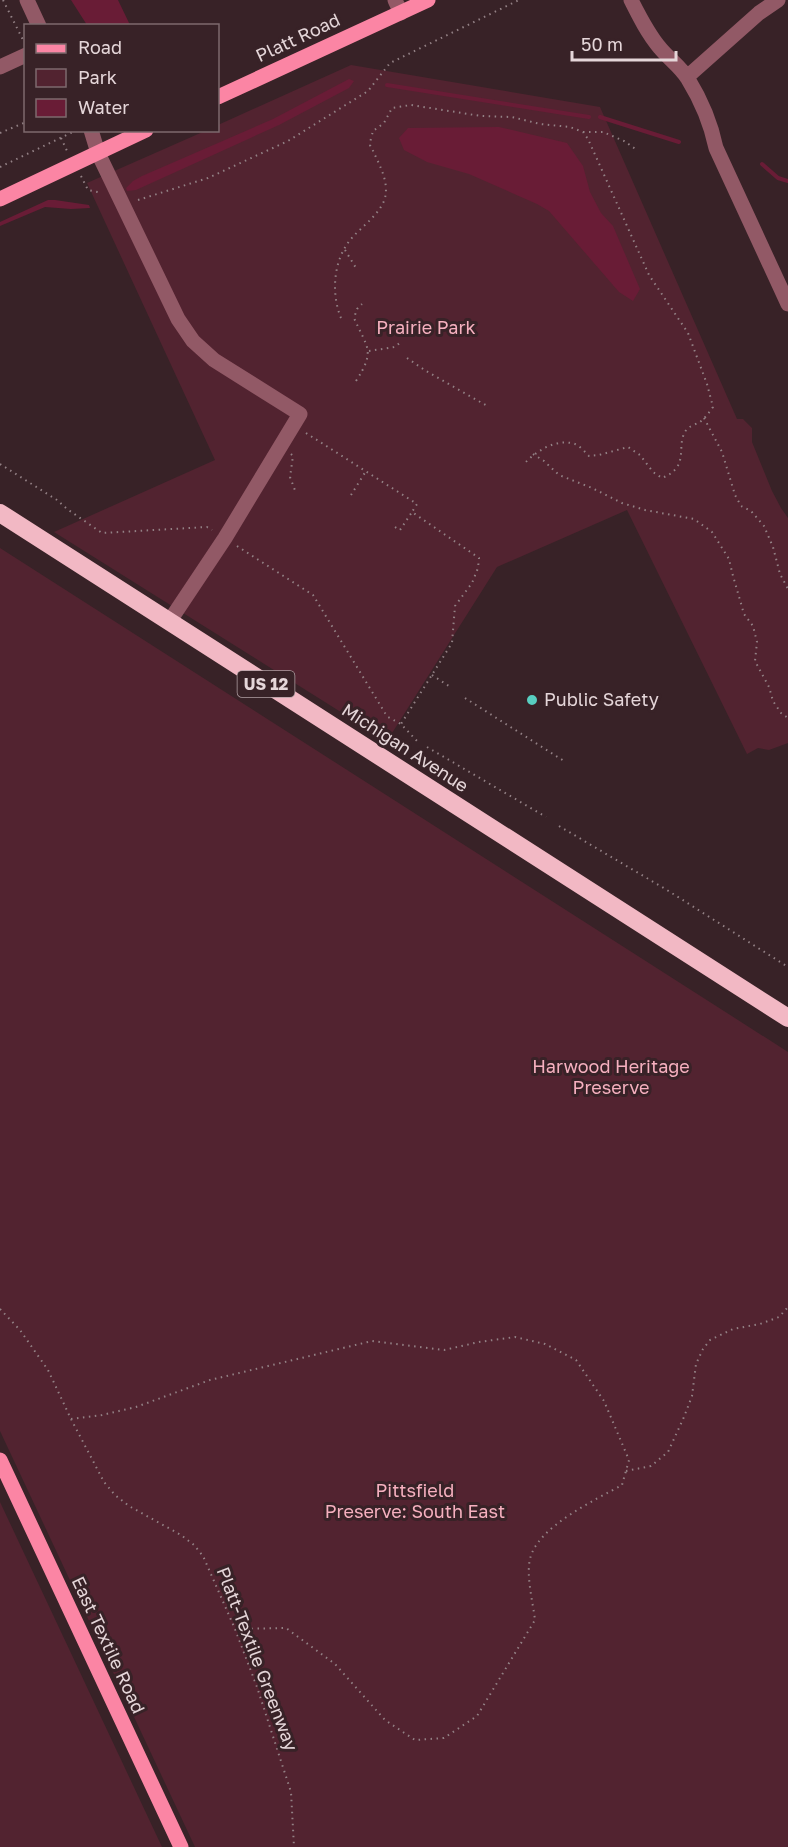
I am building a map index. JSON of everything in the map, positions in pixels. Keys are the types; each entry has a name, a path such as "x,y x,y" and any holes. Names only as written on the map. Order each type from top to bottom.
{"highway":[{"name":"Michigan Avenue","path":"0,513 788,1018"}],"main road":[{"name":"Platt Road","path":"219,96 398,6 428,0"},
{"path":"0,199 142,132"},
{"name":"East Textile Road","path":"0,1460 181,1847"}],"street":[{"path":"27,0 38,24"},
{"path":"631,0 658,47 687,77 699,99 713,133 716,148 788,304"},
{"path":"687,77 759,13 778,0"},
{"path":"0,67 24,56"},
{"path":"92,132 98,153 177,319 193,341 214,360 300,414 225,538 169,622"}],"path":[{"path":"3,0 24,41"},
{"path":"132,201 208,178 288,141 368,91 390,63 519,0"},
{"path":"341,318 336,306 335,286 338,264 351,239 364,227 383,202 387,189 384,176 370,145 373,131 384,123 392,108 411,105 482,116 512,117 540,124 570,127 583,132 603,132 624,141 637,150"},
{"path":"0,133 24,123"},
{"path":"0,166 61,138 68,132"},
{"path":"524,464 533,454 560,442 576,444 589,456 628,447 640,455 653,472 662,478 670,475 679,464 682,439 686,430 704,418 713,407 688,333 649,275 583,132"},
{"path":"61,138 67,151"},
{"path":"344,249 356,268"},
{"path":"356,381 363,370 369,351 354,318 357,309 362,304"},
{"path":"369,351 395,346 402,341"},
{"path":"407,358 489,406"},
{"path":"704,418 722,452 735,495 741,506 751,511 764,526 773,547 780,574 788,589"},
{"path":"300,433 307,433 417,504 400,530 395,527"},
{"path":"290,452 293,456 291,482 296,493"},
{"path":"533,454 559,475 622,503 645,510 694,519 712,532 729,559 744,614 753,626 757,642 755,661 769,687 773,702 788,718"},
{"path":"0,464 102,532 207,527 218,534"},
{"path":"351,495 366,471"},
{"path":"401,724 452,644 455,606 472,583 479,558 412,512"},
{"path":"232,543 313,595 385,713 401,724 417,741"},
{"path":"431,674 452,688"},
{"path":"465,698 564,761"},
{"path":"427,747 546,817"},
{"path":"560,826 668,890 788,967"},
{"path":"626,1471 651,1466 668,1452 692,1396 696,1364 710,1340 733,1329 760,1324 779,1317 788,1307"},
{"name":"Platt-Textile Greenway","path":"0,1310 20,1330 48,1370 70,1419 104,1482 129,1506 170,1527 194,1545 203,1556 257,1687 291,1792 294,1847"},
{"path":"70,1419 136,1407 210,1380 372,1341 444,1350 515,1337 545,1344 576,1360 604,1401 629,1460 626,1471 622,1485 575,1511 545,1534 534,1547 529,1562 535,1620 477,1716 444,1738 415,1740 385,1720 335,1664 286,1628 235,1629"}],"green space":[{"name":"Prairie Park","path":"351,65 600,107 737,419 743,419 752,428 752,442 772,491 788,518 788,743 769,750 758,748 747,754 627,510 497,567 387,741 54,532 215,460 87,183 203,132 219,132 219,125"},
{"name":"Pittsfield Preserve: South East","path":"0,548 788,1052 788,1847 195,1847 0,1431"},
{"path":"0,1502 162,1847 0,1847"}],"water":[{"path":"71,0 118,0 130,24 86,24"},
{"path":"349,79 354,81 349,88 279,125 136,190 127,191 126,188 133,181 142,176 273,119"},
{"path":"499,127 567,143 583,166 590,192 601,213 613,226 640,289 633,301 619,292 549,211 469,174 427,162 404,150 399,138 408,128"},
{"path":"48,200 89,205 90,208 45,207 0,226 0,222"}],"waterway":[{"path":"387,85 589,117"},
{"path":"600,117 679,142"},
{"path":"762,164 778,178 788,181"}],"place":[{"name":"Public Safety","path":"532,700"}],"park label":[{"name":"Harwood Heritage Preserve","path":"611,1077"}]}
